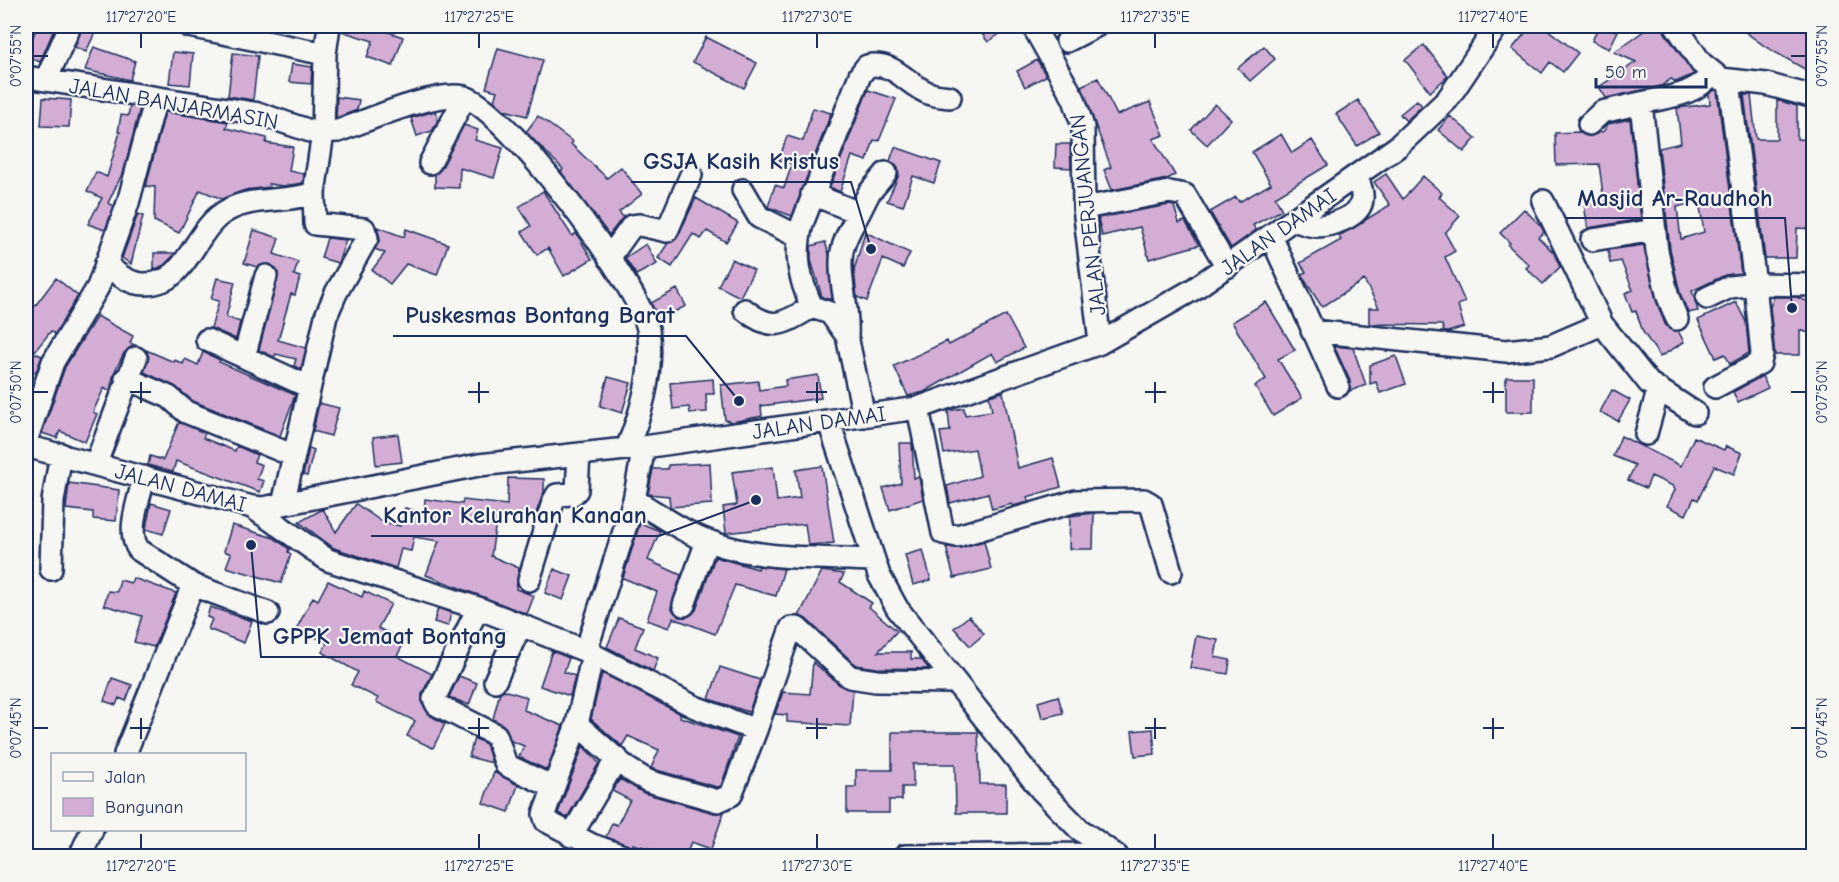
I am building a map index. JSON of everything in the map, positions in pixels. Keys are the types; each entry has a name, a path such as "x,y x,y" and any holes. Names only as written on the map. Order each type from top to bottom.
{"street":[{"path":"36,78 70,26"},
{"path":"189,26 325,54"},
{"path":"283,504 292,455 330,304 367,238 363,229 317,225 313,222 314,196 323,133 325,54 329,26"},
{"name":"JALAN PERJUANGAN","path":"1034,26 1074,99 1083,127 1084,208 1100,343"},
{"path":"1067,41 1096,26"},
{"name":"JALAN DAMAI","path":"26,444 252,507 283,504 479,465 636,448 918,408 1100,343 1160,311 1227,267 1397,147 1447,100 1497,26"},
{"path":"1676,26 1701,63 1721,78 1755,284 1761,359 1756,367 1715,387"},
{"path":"812,307 799,273 799,237 812,194 860,75 867,66 877,64 888,67 930,94 950,97"},
{"name":"JALAN BANJARMASIN","path":"36,78 260,114 323,133 338,131 439,98 465,97"},
{"path":"1588,124 1602,112 1691,92 1721,78 1766,84 1814,97"},
{"path":"429,163 465,97 486,111 560,188 609,258 645,320 650,360 638,416 634,500 589,653 577,724 544,814 546,821 572,836 622,856"},
{"path":"26,444 53,362 103,273 128,203 156,98"},
{"path":"1641,103 1654,230 1663,277 1677,319"},
{"path":"886,173 869,193 847,236 840,259 848,305 846,420 879,575 897,608 1041,790 1072,823 1096,844 1117,856"},
{"path":"609,258 632,226 640,225 667,231 691,175"},
{"path":"743,190 759,217 799,237"},
{"path":"1084,208 1169,192 1185,195 1227,267"},
{"path":"812,194 859,213"},
{"path":"103,273 139,284 164,281 181,269 206,228 226,211 242,206 314,196"},
{"path":"1543,201 1602,324 1637,369 1658,390 1695,413"},
{"path":"1592,240 1654,230"},
{"path":"1271,236 1338,386"},
{"path":"244,357 266,276"},
{"path":"1707,298 1730,287 1755,284 1814,285"},
{"path":"745,310 769,325 781,324 812,307 830,313 839,322 847,336"},
{"path":"1312,332 1506,351 1551,346 1602,324"},
{"path":"207,340 309,387"},
{"path":"96,463 126,378 136,358"},
{"path":"126,378 169,397 186,412 292,455"},
{"path":"1646,434 1658,390"},
{"path":"918,408 943,533 957,536 1076,501 1144,500 1151,504 1171,572"},
{"path":"51,570 53,501 61,454"},
{"path":"529,580 553,502 557,495 573,494 577,490 579,454"},
{"path":"144,477 132,542 139,550 193,585 268,613"},
{"path":"634,500 707,541 768,555 874,560"},
{"path":"252,507 328,560 478,608 589,653 695,707 756,730"},
{"path":"684,605 707,541"},
{"path":"125,753 193,585"},
{"path":"478,608 434,699 437,705 496,735 506,765 554,787"},
{"path":"495,681 520,626"},
{"path":"577,724 648,781 711,800 723,800 731,795 791,628 797,628 850,677 876,681 954,682"},
{"path":"572,836 617,758"},
{"path":"80,856 92,831"},
{"path":"906,856 1086,854 1096,844"}],"building":[{"path":"37,26 55,27 40,62 26,56"},
{"path":"83,26 98,26 86,52 75,47"},
{"path":"341,26 371,26 403,37 393,66 367,57 373,41 341,31"},
{"path":"976,26 1011,26 988,42"},
{"path":"1531,26 1543,26 1578,53 1563,72 1550,62 1542,73 1512,49"},
{"path":"1599,26 1618,31 1609,49 1592,41"},
{"path":"1651,26 1663,26 1665,33 1694,74 1676,82 1671,79 1661,86 1606,98 1599,87 1636,62 1614,52"},
{"path":"1737,26 1809,26 1814,28 1814,62 1808,71 1766,47"},
{"path":"706,37 757,63 744,88 693,62"},
{"path":"1424,45 1448,76 1430,92 1405,60"},
{"path":"1264,46 1275,59 1250,81 1238,68"},
{"path":"94,47 135,61 130,80 85,70"},
{"path":"498,48 543,60 527,116 504,110 494,101 497,91 486,88"},
{"path":"173,52 193,54 190,85 169,83"},
{"path":"233,53 258,56 253,100 228,96"},
{"path":"1037,60 1046,76 1025,87 1017,71"},
{"path":"292,64 312,67 311,84 289,82"},
{"path":"1098,78 1117,115 1150,102 1164,135 1153,139 1175,175 1167,179 1112,190 1104,170 1111,167 1081,86"},
{"path":"868,90 896,99 879,141 874,140 867,161 852,156 840,192 830,187"},
{"path":"1717,91 1741,273 1725,275 1692,291 1698,311 1688,313 1680,293 1670,249 1659,148 1681,143 1677,108 1710,104 1709,94","holes":["1699,201 1704,232 1681,239 1677,207"]},
{"path":"1744,95 1751,95 1756,139 1777,139 1777,100 1797,106 1797,139 1814,140 1814,229 1797,228 1796,258 1765,258"},
{"path":"337,97 359,100 357,110 336,118"},
{"path":"43,98 71,100 69,127 41,126"},
{"path":"1358,100 1379,132 1357,146 1336,114"},
{"path":"1417,100 1422,106 1406,121 1400,114"},
{"path":"1215,104 1231,119 1207,145 1191,130"},
{"path":"130,106 140,108 124,170 108,203 114,206 105,230 88,224 102,198 87,191 96,172 107,177 120,132 118,132 121,115 128,116"},
{"path":"813,108 831,113 792,216 768,207 775,185 784,188 792,164 779,160 787,136 803,141"},
{"path":"435,111 438,120 432,131 417,136 411,118"},
{"path":"165,112 228,122 226,128 267,138 266,143 293,147 289,171 304,174 303,183 283,186 269,184 270,187 245,190 222,199 200,190 179,233 154,221 155,187 146,186"},
{"path":"538,116 573,142 571,144 607,178 621,167 642,194 619,212 623,217 609,235 561,172 563,169 526,132"},
{"path":"1450,116 1476,138 1464,152 1438,130"},
{"path":"1630,119 1641,219 1588,228 1584,205 1604,202 1599,164 1556,165 1555,133 1579,132 1591,136 1604,131 1608,124"},
{"path":"464,125 478,130 475,140 503,148 494,178 460,168 459,188 435,187 435,174 441,169"},
{"path":"1281,134 1292,153 1312,140 1328,165 1275,197 1282,210 1253,225 1256,230 1231,248 1210,212 1236,197 1239,202 1271,184 1252,152"},
{"path":"1056,144 1070,144 1071,168 1055,167"},
{"path":"895,147 941,163 934,183 913,176 903,206 887,201 899,175 898,168 890,161"},
{"path":"1386,174 1403,199 1423,176 1442,193 1439,197 1460,216 1445,233 1455,251 1445,257 1465,302 1458,305 1464,327 1444,332 1442,325 1369,324 1369,308 1379,308 1364,280 1322,307 1304,279 1302,274 1306,272 1300,263 1341,240 1339,236 1390,205 1374,182"},
{"path":"543,191 572,236 576,233 592,259 564,276 548,248 537,255 522,232 531,226 519,207"},
{"path":"696,198 738,223 726,242 707,231 701,239 693,234 672,267 658,258 668,243 678,236"},
{"path":"1174,206 1179,223 1185,221 1199,245 1149,259 1140,227 1102,236 1098,218"},
{"path":"1524,209 1541,226 1544,232 1538,237 1554,253 1560,267 1543,284 1526,268 1529,265 1508,245 1510,243 1500,233"},
{"path":"138,214 143,216 131,264 122,258"},
{"path":"377,227 404,237 406,229 448,244 437,275 406,264 390,284 372,270 385,253 375,249 380,239"},
{"path":"254,230 279,238 274,254 298,262 294,275 300,277 295,295 291,294 278,340 306,348 301,369 294,366 296,359 276,354 274,357 259,350 278,273 270,264 257,267 244,263"},
{"path":"865,232 910,253 903,268 883,259 867,301 857,297 854,270"},
{"path":"327,238 346,240 338,263 321,258"},
{"path":"825,242 829,254 832,300 822,297 811,260 811,246"},
{"path":"646,244 657,264 636,275 625,258"},
{"path":"1644,245 1656,300 1665,324 1670,329 1678,331 1684,342 1660,357 1643,332 1636,311 1632,312 1625,293 1633,290 1621,261 1610,263 1608,250"},
{"path":"154,253 174,253 174,255 164,265 154,270"},
{"path":"732,259 754,270 740,297 718,286"},
{"path":"56,278 78,296 55,334 51,331 35,351 26,343 26,318"},
{"path":"217,278 235,282 226,317 240,322 236,339 211,328 219,301 211,299"},
{"path":"677,289 686,306 658,320 651,303"},
{"path":"1774,297 1796,297 1814,304 1814,320 1809,333 1800,330 1800,355 1775,355 1770,307"},
{"path":"1266,302 1295,350 1278,359 1302,398 1273,416 1255,386 1266,379 1232,322"},
{"path":"1736,302 1746,322 1749,353 1730,364 1725,354 1716,358 1698,320"},
{"path":"1006,315 1024,348 997,362 992,353 924,392 908,396 894,366 947,341 949,345"},
{"path":"97,316 133,336 130,343 135,345 124,353 114,373 110,391 104,388 93,412 97,414 85,442 60,431 57,438 42,433 65,367"},
{"path":"1334,346 1353,348 1366,385 1350,391 1350,381"},
{"path":"146,350 174,362 175,360 183,364 185,359 198,365 203,352 220,360 219,362 295,395 280,436 193,401 174,386 144,372 149,357"},
{"path":"30,351 42,356 36,372 26,368"},
{"path":"1396,356 1406,384 1380,393 1376,382 1370,384 1370,365"},
{"path":"818,375 821,398 761,406 762,416 732,422 725,420 721,385 758,381 759,390 786,386 785,380"},
{"path":"1762,376 1768,388 1738,402 1733,392"},
{"path":"608,377 631,383 622,413 600,406"},
{"path":"1506,377 1533,377 1533,412 1506,412"},
{"path":"713,379 714,394 706,394 707,412 690,413 689,407 673,409 670,383"},
{"path":"1612,390 1630,400 1618,421 1600,412"},
{"path":"1003,392 1018,468 1053,458 1061,487 1027,497 1029,502 992,509 988,493 950,503 947,486 980,476 975,449 944,454 940,432 950,431 948,411 964,408 965,415 992,411 989,396"},
{"path":"319,403 339,408 331,436 313,431"},
{"path":"179,422 205,433 203,438 235,451 237,446 257,455 254,462 262,465 257,479 264,481 260,492 176,461 173,472 148,465 150,456 163,460"},
{"path":"398,434 402,462 376,465 373,437"},
{"path":"1621,436 1681,466 1694,437 1724,450 1726,446 1742,453 1734,474 1714,466 1698,500 1694,498 1686,515 1667,506 1675,490 1673,486 1651,476 1646,488 1628,480 1635,465 1613,456"},
{"path":"899,443 912,443 914,478 919,477 923,499 890,510 883,488 901,483"},
{"path":"309,448 314,450 307,476 303,475"},
{"path":"710,463 712,504 670,507 669,496 648,494 653,469 668,469 668,465"},
{"path":"822,466 834,543 808,545 805,524 726,533 723,507 737,505 732,472 773,467 777,501 800,498 796,470"},
{"path":"508,478 544,479 544,492 535,516 497,515 491,556 519,568 516,589 534,596 527,614 426,575 439,541 414,537 411,551 401,549 396,568 334,548 299,522 323,509 336,532 356,504 381,521 400,526 405,508 424,513 425,499 462,504 463,500 507,505"},
{"path":"69,483 119,490 116,521 93,519 93,512 66,509"},
{"path":"151,503 171,509 163,534 146,529"},
{"path":"1094,513 1093,549 1069,549 1070,516"},
{"path":"640,523 660,531 648,560 681,575 671,607 679,617 687,617 696,610 715,557 758,569 759,566 784,569 776,596 735,585 715,634 673,618 669,628 647,620 657,592 623,578"},
{"path":"232,525 274,538 289,549 288,552 291,554 281,583 226,567 231,554 224,551"},
{"path":"984,541 991,569 954,578 946,547 960,548"},
{"path":"923,550 931,580 913,585 905,555"},
{"path":"554,569 572,576 563,600 545,593"},
{"path":"822,571 844,574 840,582 872,603 869,607 897,631 878,652 911,652 911,659 921,659 929,669 877,668 856,665 806,619 799,616"},
{"path":"133,578 176,593 154,647 134,642 142,616 104,605 108,591 117,592 120,580 131,583"},
{"path":"328,581 362,597 364,591 391,604 378,628 405,641 397,656 432,674 422,694 422,704 431,716 445,724 433,748 407,736 415,721 376,702 378,698 351,685 358,672 322,652 327,643 297,628 313,597 318,600"},
{"path":"210,607 252,621 244,643 208,629 212,619 207,617"},
{"path":"438,608 451,613 448,626 434,622"},
{"path":"969,616 984,634 970,646 954,628"},
{"path":"619,618 643,627 635,648 658,658 653,671 607,647"},
{"path":"1196,636 1218,640 1215,657 1230,660 1228,674 1190,668"},
{"path":"552,651 569,658 564,672 575,676 570,696 540,686"},
{"path":"813,662 841,686 853,690 850,726 787,722 787,715 775,714 783,692 810,694"},
{"path":"720,667 760,680 749,712 709,699"},
{"path":"602,673 681,714 680,717 738,737 721,786 717,787 651,768 659,750 628,736 622,746 591,719"},
{"path":"459,676 477,683 469,705 449,697"},
{"path":"112,678 132,685 126,701 119,698 116,705 104,701"},
{"path":"503,690 527,697 524,710 563,726 547,770 519,757 524,746 511,741 502,724 493,719 500,692"},
{"path":"1058,696 1063,713 1042,718 1038,702"},
{"path":"1153,729 1155,754 1135,756 1132,731"},
{"path":"892,732 978,732 980,784 1006,784 1006,813 956,813 955,764 913,764 913,787 902,787 902,800 889,800 889,813 847,813 847,787 856,787 856,770 892,770"},
{"path":"474,738 486,744 492,763 469,757"},
{"path":"583,746 599,763 567,818 558,813"},
{"path":"494,772 518,785 509,812 483,803"},
{"path":"620,779 644,793 714,813 724,812 711,849 691,842 686,856 677,856 633,844 632,847 606,837 612,823 617,825 630,800 612,791"}],"place":[{"name":"GSJA Kasih Kristus","path":"871,249"},
{"name":"Masjid Ar-Raudhoh","path":"1792,308"},
{"name":"Puskesmas Bontang Barat","path":"739,401"},
{"name":"Kantor Kelurahan Kanaan","path":"756,500"},
{"name":"GPPK Jemaat Bontang","path":"251,545"}]}
